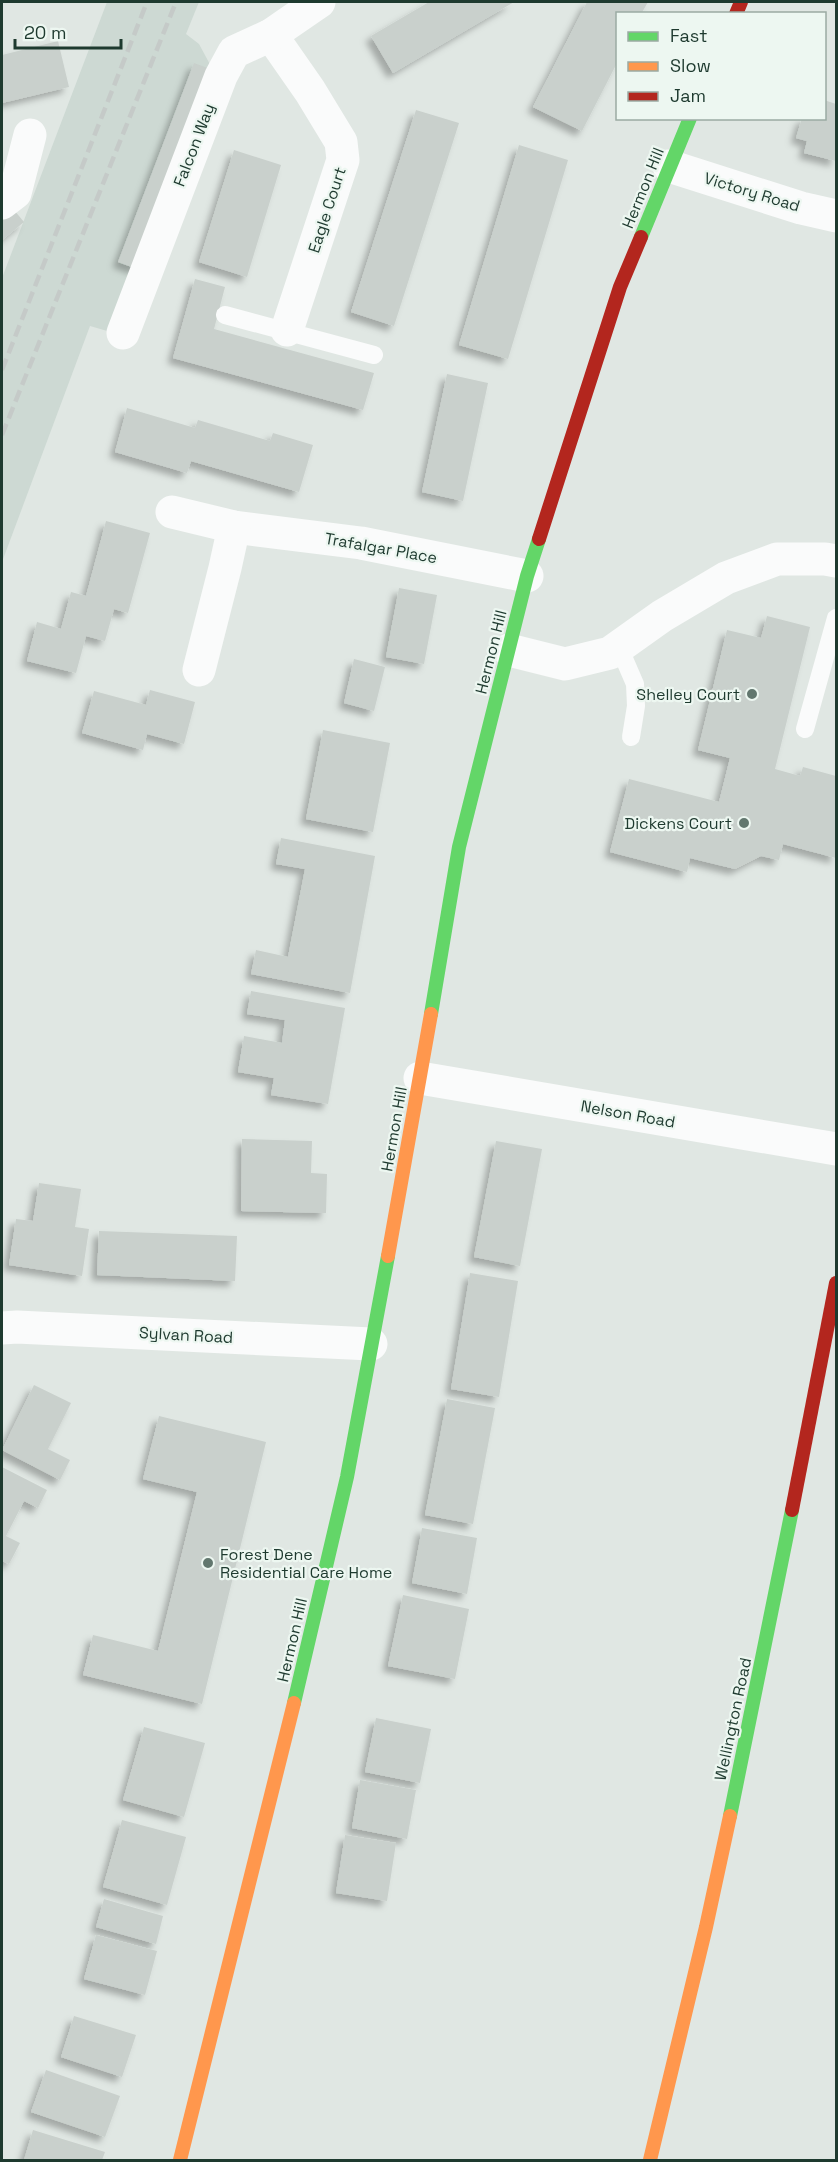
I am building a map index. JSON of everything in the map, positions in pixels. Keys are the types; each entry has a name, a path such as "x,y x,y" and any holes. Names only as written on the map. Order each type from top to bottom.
{"main road":[{"name":"Hermon Hill","path":"180,2160 289,1724 346,1477 420,1078 459,847 527,576 620,287 689,120"},
{"name":"Wellington Road","path":"650,2160 706,1928 837,1282"}],"street":[{"name":"Falcon Way","path":"123,333 221,76 234,52 272,35 319,2"},
{"name":"Eagle Court","path":"272,35 341,142 343,160 287,330"},
{"path":"2,203 15,193 30,135"},
{"name":"Victory Road","path":"669,166 801,208 837,216"},
{"name":"Trafalgar Place","path":"172,512 234,527 361,543 527,576"},
{"path":"199,669 234,527"},
{"path":"509,650 565,664 610,653 662,616 726,578 777,559 837,561"},
{"name":"Nelson Road","path":"420,1078 837,1149"},
{"name":"Sylvan Road","path":"2,1328 17,1326 371,1344"}],"lane":[{"path":"225,315 374,355"},
{"path":"805,729 837,618"},
{"path":"619,647 635,684 636,706 631,738"}],"shaded area":[{"path":"107,2 199,2 186,34 199,44 213,70 114,333 90,326 2,562 2,278"}],"building":[{"path":"429,2 514,2 393,73 371,36"},
{"path":"587,2 648,2 642,12 616,12 616,65 582,131 533,107"},
{"path":"58,41 69,87 2,103 2,55"},
{"path":"194,63 213,70 137,269 118,262"},
{"path":"826,101 836,104 836,161 804,153 807,141 796,138 801,120 826,120"},
{"path":"416,110 459,123 394,326 351,312"},
{"path":"519,145 568,160 508,359 459,345"},
{"path":"234,150 281,165 247,277 199,262"},
{"path":"14,210 24,222 2,240 2,220"},
{"path":"195,279 225,287 214,329 374,373 363,410 173,358"},
{"path":"447,374 488,383 463,501 422,492"},
{"path":"127,408 195,428 198,420 270,441 273,433 313,445 299,492 191,461 187,473 115,452"},
{"path":"106,521 150,533 128,613 114,609 105,641 86,636 76,673 27,661 37,622 61,629 71,592 86,596"},
{"path":"399,588 437,595 424,664 386,657"},
{"path":"767,616 810,627 775,769 800,776 803,767 836,776 836,858 783,844 779,860 761,856 735,869 690,858 687,872 610,852 629,779 719,802 730,758 698,750 727,630 761,638"},
{"path":"354,659 385,667 374,711 344,703"},
{"path":"150,690 195,702 184,744 147,734 143,750 82,733 94,691 146,705"},
{"path":"323,730 390,743 373,832 306,819"},
{"path":"281,838 375,856 350,993 251,974 256,950 288,957 305,869 276,864"},
{"path":"251,991 345,1008 328,1104 271,1095 274,1078 238,1072 244,1036 282,1043 285,1020 247,1014"},
{"path":"242,1139 312,1141 311,1173 327,1174 326,1213 241,1211"},
{"path":"496,1141 542,1149 520,1266 474,1257"},
{"path":"39,1183 81,1189 75,1227 89,1229 82,1276 9,1265 16,1219 33,1221"},
{"path":"99,1231 237,1236 235,1281 97,1275"},
{"path":"470,1273 518,1281 499,1397 451,1389"},
{"path":"34,1385 71,1403 48,1449 70,1460 60,1480 2,1450"},
{"path":"447,1399 495,1408 473,1524 425,1515"},
{"name":"Forest Dene Residential Care Home","path":"159,1416 266,1442 202,1704 83,1675 93,1635 158,1651 197,1492 143,1479"},
{"path":"2,1467 47,1490 38,1508 24,1501 6,1536 20,1543 9,1564 2,1561"},
{"path":"422,1528 477,1538 467,1594 412,1583"},
{"path":"403,1595 469,1609 455,1679 388,1666"},
{"path":"376,1718 431,1729 420,1783 365,1772"},
{"path":"144,1727 205,1743 184,1817 123,1800"},
{"path":"360,1780 416,1790 407,1839 352,1828"},
{"path":"122,1820 186,1837 167,1905 103,1887"},
{"path":"345,1835 396,1843 387,1901 336,1893"},
{"path":"104,1899 163,1916 156,1944 96,1927"},
{"path":"96,1935 157,1951 145,1995 84,1979"},
{"path":"74,2016 136,2035 122,2077 61,2057"},
{"path":"46,2070 120,2096 105,2137 31,2112"},
{"path":"33,2130 105,2152 102,2160 24,2160"}],"railway":[{"path":"2,370 147,2"},
{"path":"2,435 176,2"}],"traffic: fast":[{"path":"641,237 689,120"},
{"path":"431,1014 459,847 527,576 539,539"},
{"path":"294,1703 347,1477 388,1256"},
{"path":"730,1816 792,1510"}],"traffic: slow":[{"path":"388,1256 431,1014"},
{"path":"180,2160 294,1703"},
{"path":"650,2160 730,1816"}],"traffic: jam":[{"path":"737,12 741,2"},
{"path":"539,539 620,287 641,237"},
{"path":"792,1510 836,1283"}],"place":[{"name":"Shelley Court","path":"752,694"},
{"name":"Dickens Court","path":"744,823"},
{"name":"Forest Dene Residential Care Home","path":"208,1563"}]}
